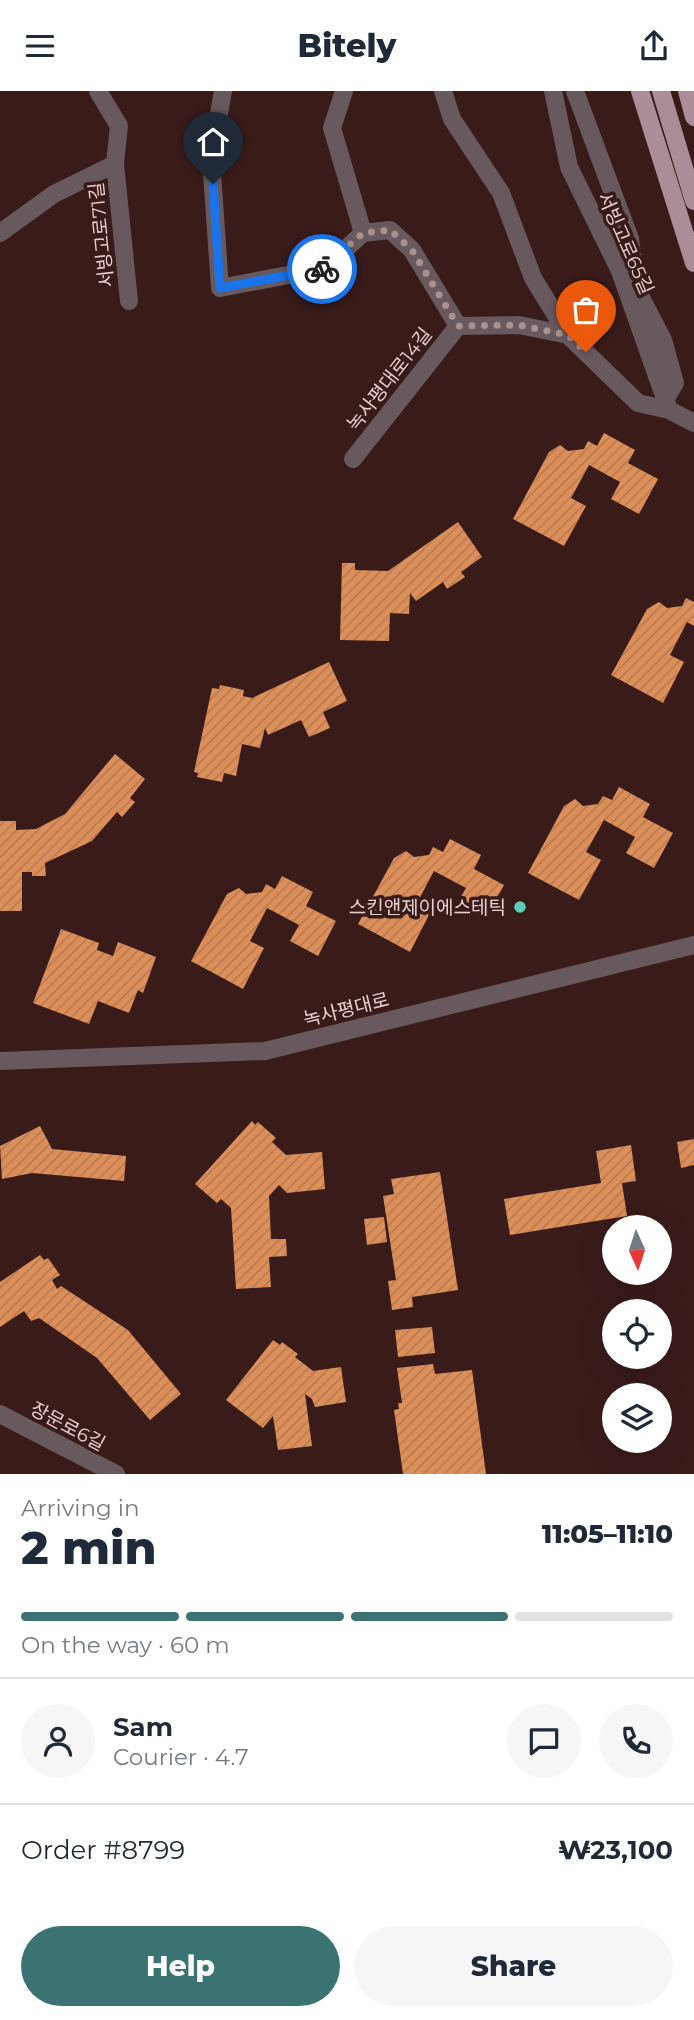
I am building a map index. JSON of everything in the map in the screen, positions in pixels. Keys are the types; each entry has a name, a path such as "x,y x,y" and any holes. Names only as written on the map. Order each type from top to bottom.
{"main road":[{"path":"640,91 694,263"},
{"path":"661,91 694,201"},
{"path":"687,91 694,117"}],"street":[{"name":"서빙고로71길","path":"98,91 119,127 115,164 129,301"},
{"path":"223,91 211,158 220,288 325,268 363,233 332,128 344,91"},
{"path":"443,91 452,118 501,193 533,278 568,335 638,403 667,405 694,423"},
{"name":"서빙고로65길","path":"553,91 569,167 620,271 667,405"},
{"path":"575,91 630,239 637,290 663,340 675,383 667,405"},
{"name":"서빙고로71길","path":"0,233 54,194 115,164"},
{"name":"녹사평대로14길","path":"363,233 390,230 412,250 458,326"},
{"name":"녹사평대로14길","path":"458,326 519,325 568,335"},
{"name":"녹사평대로14길","path":"354,459 458,326"},
{"name":"녹사평대로","path":"0,1061 265,1051 694,945"},
{"name":"장문로6길","path":"0,1414 116,1474"}],"building":[{"path":"604,433 635,450 628,463 658,479 639,514 611,499 620,482 589,465 571,498 586,506 564,546 513,519 549,452 560,445 568,451 584,449 588,441 597,446"},
{"path":"458,522 482,557 461,572 465,577 447,589 443,582 416,601 410,593 409,614 390,613 389,641 340,640 342,563 355,563 355,570 388,571"},
{"path":"686,598 694,602 694,626 687,622 670,655 684,662 663,703 611,675 647,609 659,602 667,608 682,606"},
{"path":"329,662 347,701 323,712 330,728 309,737 301,720 268,735 265,728 260,748 242,744 236,776 224,773 222,782 197,777 198,773 194,772 212,688 219,689 220,685 244,690 243,696 252,698"},
{"path":"115,754 145,779 130,798 135,802 122,817 117,812 92,841 45,863 46,876 32,876 32,872 22,872 22,911 0,911 0,821 16,821 16,830 36,829 65,814"},
{"path":"619,787 650,804 643,817 673,833 654,868 626,853 635,837 604,820 586,852 601,860 579,900 528,873 564,806 575,799 583,806 598,804 603,796 612,800"},
{"path":"450,839 481,855 474,869 504,885 485,919 457,904 466,888 434,871 417,903 431,911 410,952 358,924 394,858 406,851 414,857 429,855 433,847 443,852"},
{"path":"282,876 313,892 306,906 336,921 318,956 290,941 299,925 267,908 250,941 264,948 243,989 191,961 227,894 239,888 246,894 262,892 266,884 275,889"},
{"path":"61,929 99,943 97,950 113,956 118,942 156,957 143,993 138,990 129,1013 98,1001 89,1024 33,1003"},
{"path":"252,1121 255,1125 258,1122 276,1138 272,1142 286,1155 322,1152 325,1189 287,1193 279,1185 269,1196 271,1239 286,1239 287,1256 269,1257 271,1287 236,1289 231,1208 221,1199 217,1203 195,1184"},
{"path":"40,1126 52,1149 126,1156 124,1181 32,1173 2,1179 0,1146"},
{"path":"694,1139 694,1165 681,1168 677,1142"},
{"path":"631,1145 636,1181 622,1183 627,1215 602,1215 602,1220 510,1235 504,1199 601,1183 596,1151"},
{"path":"440,1172 458,1290 412,1297 413,1307 392,1310 388,1281 396,1280 383,1196 394,1194 391,1179"},
{"path":"384,1217 387,1242 367,1245 364,1219"},
{"path":"40,1255 44,1260 48,1258 60,1275 52,1280 57,1289 61,1286 128,1330 181,1394 150,1420 97,1358 39,1318 31,1321 24,1311 0,1327 0,1282"},
{"path":"432,1327 435,1353 398,1357 395,1330"},
{"path":"273,1340 280,1345 282,1342 298,1354 295,1357 313,1371 341,1367 346,1402 315,1407 312,1399 305,1394 312,1446 278,1450 273,1416 263,1428 226,1400"},
{"path":"433,1364 435,1374 472,1370 486,1474 403,1474 394,1410 399,1409 398,1403 402,1403 397,1368"}],"way so far":[{"path":"322,269 363,233 390,230 412,250 458,326 519,325 568,335 586,352"}],"place":[{"name":"스킨앤제이에스테틱","path":"520,907"}],"route":[{"path":"213,184 220,288 322,269"}]}
